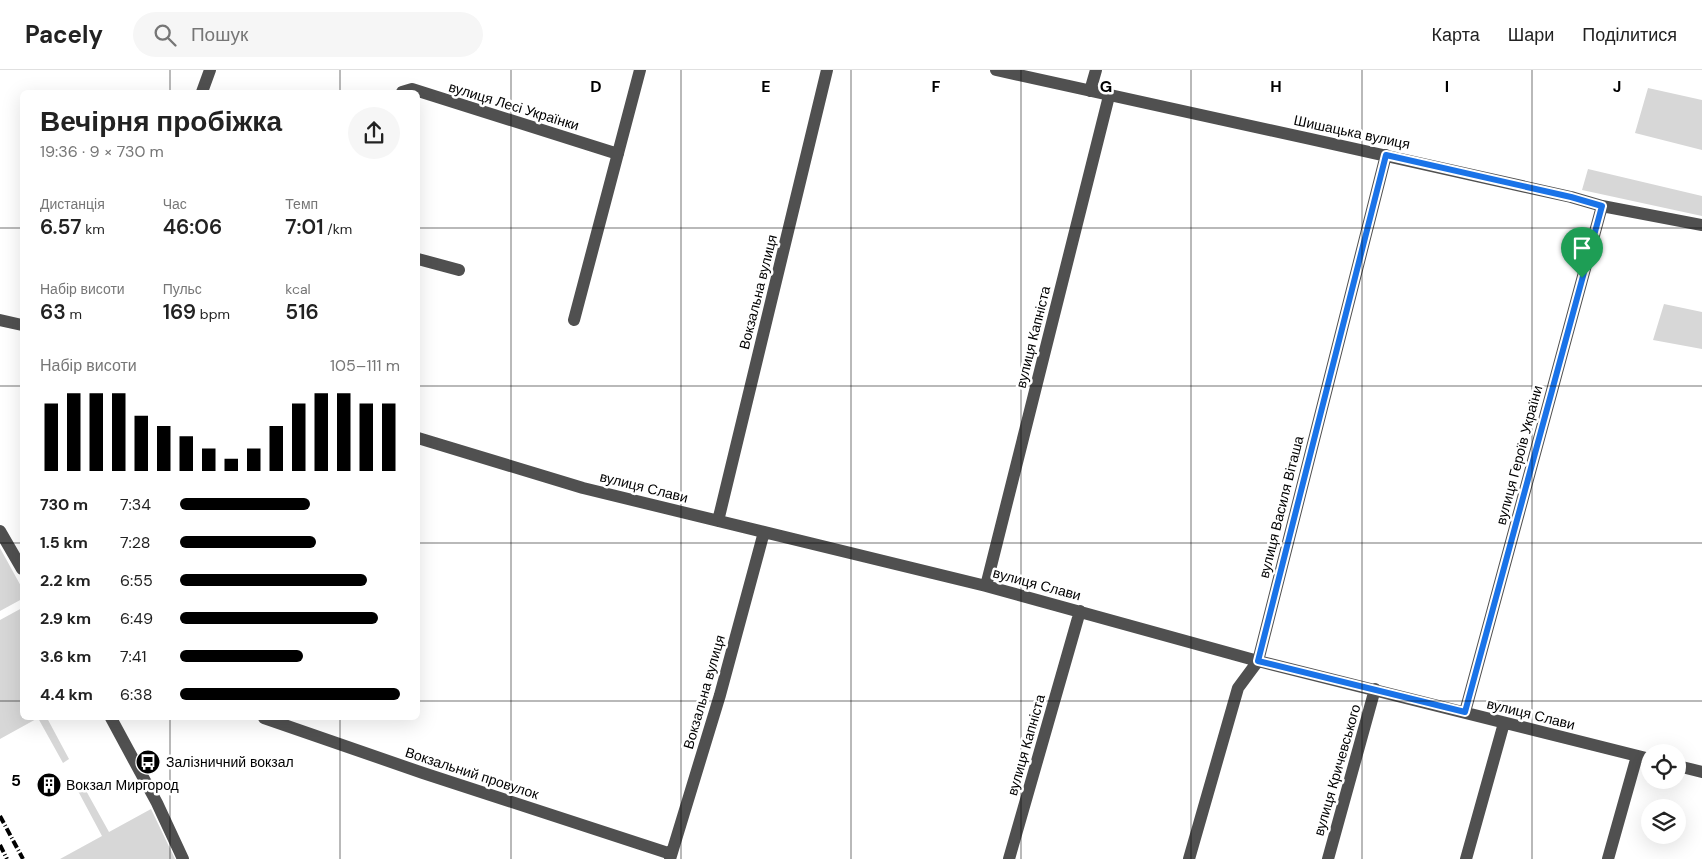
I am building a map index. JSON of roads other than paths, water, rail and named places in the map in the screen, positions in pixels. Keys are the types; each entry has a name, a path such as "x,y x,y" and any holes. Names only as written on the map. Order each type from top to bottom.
{"street":[{"path":"203,90 210,70"},
{"path":"574,320 640,70"},
{"name":"Вокзальна вулиця","path":"718,521 828,70"},
{"name":"Шишацька вулиця","path":"996,70 1386,155 1571,197 1602,206 1702,225"},
{"path":"1090,91 1096,70"},
{"name":"вулиця Лесі Українки","path":"420,92 618,154"},
{"name":"вулиця Капніста","path":"986,586 1109,96"},
{"name":"вулиця Василя Віташа","path":"1189,859 1238,688 1258,661 1386,155"},
{"name":"вулиця Героїв України","path":"1465,712 1602,206"},
{"path":"420,260 459,270"},
{"path":"0,320 20,325"},
{"name":"вулиця Слави","path":"420,439 583,488 986,586 1258,661 1641,757"},
{"path":"0,531 20,566"},
{"name":"Вокзальна вулиця","path":"671,856 720,695 764,532"},
{"name":"вулиця Капніста","path":"1009,859 1080,611"},
{"name":"вулиця Кричевського","path":"1328,859 1375,689"},
{"path":"112,720 157,803 183,859"},
{"name":"Вокзальний провулок","path":"270,720 671,856"},
{"path":"1466,859 1504,723"},
{"path":"1608,859 1637,756"},
{"path":"1686,768 1702,772"}],"railway":[{"path":"0,816 23,859"},
{"path":"0,845 7,859"}],"place":[{"name":"Залізничний вокзал","path":"148,762"},
{"name":"Вокзал Миргород","path":"49,785"}]}
